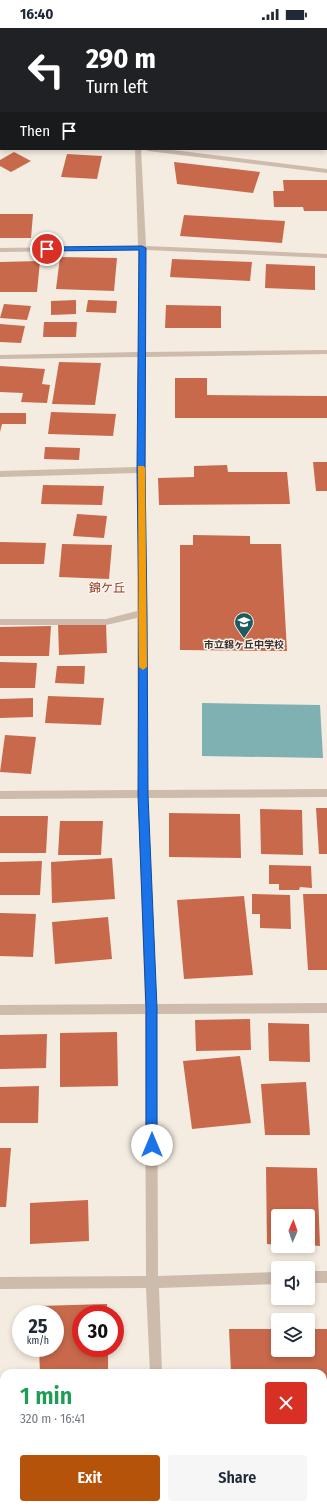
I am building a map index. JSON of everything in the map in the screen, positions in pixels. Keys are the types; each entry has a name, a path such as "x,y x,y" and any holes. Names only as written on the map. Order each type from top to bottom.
{"street":[{"path":"138,150 142,248 141,470 143,795 152,1008 152,1282 156,1369"},
{"path":"156,150 327,171"},
{"path":"0,250 142,248 327,256"},
{"path":"0,357 327,352"},
{"path":"0,474 141,470"},
{"path":"0,622 106,622 143,613"},
{"path":"0,796 327,792"},
{"path":"0,1010 327,1008"},
{"path":"315,1277 327,1277"},
{"path":"0,1283 152,1282 271,1278"}],"water":[{"path":"202,703 320,705 323,758 202,756"}],"building":[{"path":"14,152 31,161 11,172 0,166 0,160"},
{"path":"67,154 102,156 97,179 61,177"},
{"path":"174,162 260,172 253,193 177,184"},
{"path":"283,180 327,180 327,211 304,211 303,207 274,207 273,191 284,191"},
{"path":"0,214 33,214 31,238 0,238"},
{"path":"184,215 285,221 282,243 180,236"},
{"path":"60,257 117,258 114,291 56,289"},
{"path":"172,259 252,262 250,281 170,277"},
{"path":"40,261 37,292 0,292 0,262"},
{"path":"266,264 315,266 315,290 265,288"},
{"path":"76,300 76,314 51,315 51,301"},
{"path":"88,300 117,301 116,313 86,312"},
{"path":"4,304 31,306 27,320 0,318"},
{"path":"166,305 221,306 221,328 165,328"},
{"path":"44,322 77,322 76,337 43,337"},
{"path":"0,324 25,326 21,343 0,342"},
{"path":"59,362 101,363 95,405 52,404"},
{"path":"0,366 45,369 42,384 50,385 47,403 21,402 23,393 0,392"},
{"path":"175,378 207,378 207,395 327,396 327,418 175,418"},
{"path":"51,412 116,414 113,436 48,434"},
{"path":"0,413 26,413 26,424 2,424 0,432"},
{"path":"45,447 80,448 79,460 44,459"},
{"path":"313,462 327,462 327,491 316,491"},
{"path":"227,465 228,472 287,472 290,504 159,505 158,478 194,477 194,466"},
{"path":"43,485 104,486 102,505 41,504"},
{"path":"77,514 107,516 104,538 73,536"},
{"path":"193,535 250,536 250,544 281,544 287,651 180,650 180,545 193,545"},
{"path":"0,542 46,543 44,564 0,564"},
{"path":"62,544 112,545 109,579 59,577"},
{"path":"106,622 107,653 59,655 58,623"},
{"path":"51,626 49,656 0,656 0,627"},
{"path":"0,662 37,663 35,688 0,688"},
{"path":"57,666 85,666 84,684 55,683"},
{"path":"48,696 104,698 101,725 45,723"},
{"path":"33,698 33,717 0,718 0,699"},
{"path":"5,735 36,737 31,774 0,772"},
{"path":"316,808 327,808 327,854 319,854"},
{"path":"260,809 302,810 303,855 261,854"},
{"path":"169,813 240,814 241,858 169,857"},
{"path":"0,816 48,816 46,853 0,853"},
{"path":"60,821 103,821 101,855 58,855"},
{"path":"112,858 115,899 52,903 51,862"},
{"path":"42,861 40,895 0,895 0,862"},
{"path":"269,865 311,866 312,888 300,887 299,890 279,890 279,884 269,884"},
{"path":"252,894 290,895 291,929 260,928 260,914 252,914"},
{"path":"303,894 327,894 327,970 308,970"},
{"path":"244,896 253,975 184,979 177,900"},
{"path":"0,913 36,914 33,957 0,956"},
{"path":"108,917 112,959 55,964 52,922"},
{"path":"250,1019 251,1050 196,1051 195,1020"},
{"path":"268,1023 309,1024 310,1062 269,1061"},
{"path":"117,1032 118,1086 60,1087 60,1033"},
{"path":"47,1034 46,1068 0,1069 0,1035"},
{"path":"240,1056 251,1123 192,1129 183,1061"},
{"path":"306,1082 310,1135 265,1135 261,1084"},
{"path":"39,1086 38,1123 0,1123 0,1087"},
{"path":"0,1148 11,1148 6,1207 0,1207"},
{"path":"266,1167 317,1168 320,1246 315,1246 315,1209 271,1209 271,1244 267,1244"},
{"path":"88,1200 89,1241 30,1244 30,1203"},
{"path":"107,1304 107,1305 72,1305"},
{"path":"64,1305 72,1305 72,1357 108,1357 108,1369 40,1369 39,1357 64,1357"},
{"path":"229,1329 271,1329 271,1357 315,1357 315,1329 327,1329 327,1369 231,1369"}],"slow traffic":[{"path":"141,468 143,667"}],"place":[{"name":"市立錦ヶ丘中学校","path":"244,639"}],"district":[{"name":"錦ケ丘","path":"107,588"}],"route":[{"path":"47,249 142,248 141,470 143,795 152,1008 152,1145"}]}
